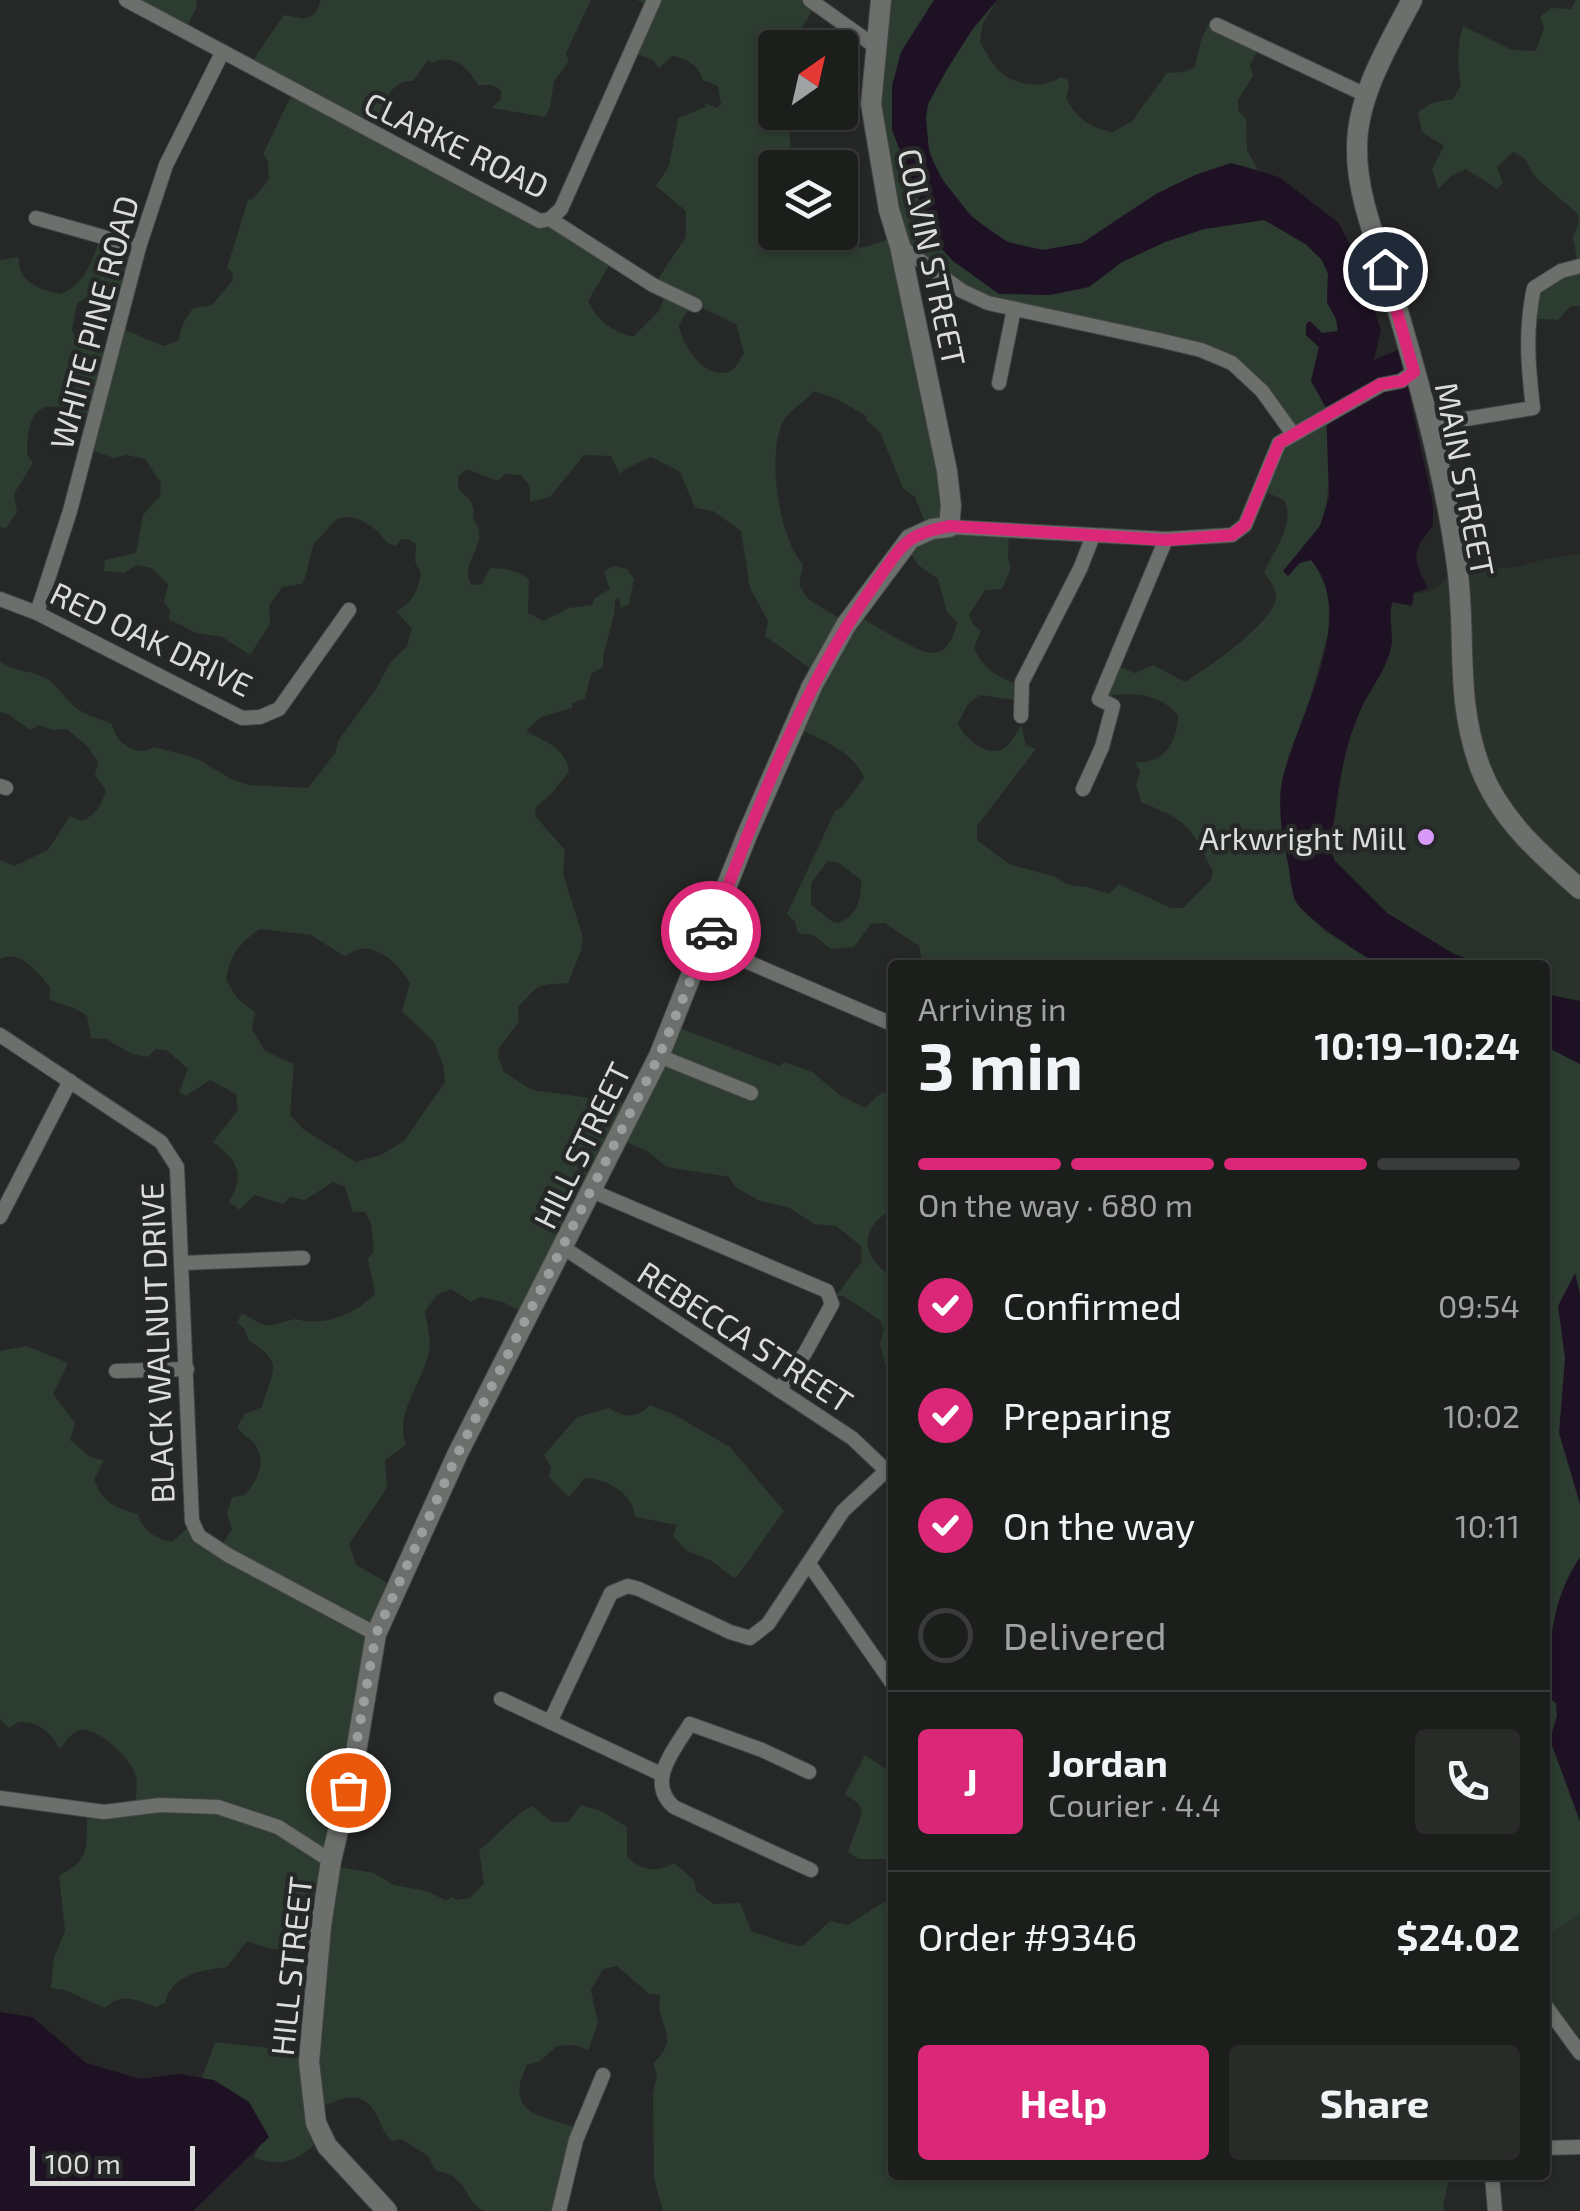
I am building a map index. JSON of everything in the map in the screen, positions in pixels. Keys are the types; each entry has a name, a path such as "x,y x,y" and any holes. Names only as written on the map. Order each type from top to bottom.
{"street":[{"name":"CLARKE ROAD","path":"126,0 540,221 550,219 561,208 654,0"},
{"path":"810,0 876,47"},
{"name":"COLVIN STREET","path":"881,0 870,104 947,471 949,526"},
{"name":"MAIN STREET","path":"1412,0 1360,119 1356,146 1360,174 1429,425 1458,570 1462,697 1470,738 1482,772 1504,812 1540,854 1580,888"},
{"path":"1217,25 1368,96"},
{"name":"WHITE PINE ROAD","path":"37,612 80,475 138,247 166,165 222,53"},
{"path":"36,218 138,247"},
{"path":"550,219 653,285 695,305"},
{"path":"900,246 962,291 1014,310 1201,350 1232,363 1262,390 1292,434 1381,384 1402,381 1414,372"},
{"path":"1429,425 1533,408 1527,356 1534,288 1561,271 1580,266"},
{"path":"999,382 1014,310"},
{"name":"HILL STREET","path":"387,2211 327,2146 316,2123 309,2062 331,1861 355,1758 376,1634 466,1436 659,1056 812,686 846,625 910,539 949,526 1166,540 1232,535 1245,525 1279,443 1292,434"},
{"path":"1020,716 1022,682 1080,569 1092,536"},
{"path":"1083,789 1102,747 1113,706 1098,699 1166,540"},
{"name":"RED OAK DRIVE","path":"0,599 37,612 242,718 279,709 348,610"},
{"path":"706,944 888,1022"},
{"name":"BLACK WALNUT DRIVE","path":"0,1034 161,1142 171,1154 179,1181 188,1486 192,1521 199,1536 228,1556 376,1634"},
{"path":"659,1056 751,1093"},
{"path":"0,1217 70,1081"},
{"path":"592,1192 827,1291 832,1304 778,1390"},
{"name":"REBECCA STREET","path":"564,1248 852,1438 888,1472"},
{"path":"183,1263 303,1258"},
{"path":"116,1370 187,1369"},
{"path":"550,1722 605,1602 619,1588 640,1589 750,1638 768,1624 843,1511 888,1476"},
{"path":"809,1564 888,1677"},
{"path":"501,1699 661,1774"},
{"path":"810,1772 690,1724 661,1774 662,1793 674,1807 811,1870"},
{"path":"2,1802 104,1812 160,1805 218,1807 278,1827 331,1861"},
{"path":"1550,2012 1580,2053"},
{"path":"559,2211 576,2140 603,2075"},
{"path":"1550,2148 1580,2148"},
{"path":"1492,2180 1495,2211"}],"shaded area":[{"path":"934,0 997,0 946,71 928,104 926,117 929,153 941,178 972,217 1007,242 1043,250 1082,243 1156,194 1231,163 1279,177 1339,223 1355,255 1381,330 1374,360 1405,347 1410,399 1433,504 1433,526 1416,556 1428,588 1414,593 1412,606 1392,602 1391,648 1348,743 1331,848 1334,860 1387,913 1454,954 1471,960 1373,960 1308,915 1292,891 1280,795 1292,747 1322,663 1329,608 1324,583 1311,560 1300,563 1288,576 1283,571 1320,526 1329,497 1326,408 1311,381 1319,347 1306,335 1306,324 1310,321 1322,333 1338,331 1327,302 1328,274 1322,260 1306,244 1264,220 1204,229 1165,242 1122,262 1089,287 1050,295 999,294 953,261 928,234 921,204 892,130 892,86 901,52"},
{"path":"1580,554 1580,1001 1550,995 1550,960 1471,960 1416,933 1387,913 1334,860 1331,848 1345,750 1361,708 1385,666 1392,643 1388,618 1396,595 1429,592 1461,569 1517,567"},
{"path":"1550,995 1580,1001 1580,1064 1550,1049"},
{"path":"1575,1273 1580,1294 1580,1504 1559,1433 1565,1358 1558,1306"},
{"path":"1580,1557 1580,1821 1550,1740 1557,1716 1556,1703 1550,1699 1550,1648 1555,1615"},
{"path":"1580,1914 1580,2050 1550,2010 1550,1933"},
{"path":"0,2012 32,2017 86,2063 140,2079 179,2074 214,2080 249,2102 269,2137 193,2211 0,2211"}],"green space":[{"path":"136,0 196,0 197,7 185,30"},
{"path":"321,0 591,0 566,53 569,61 554,81 545,117 492,108 501,99 501,90 478,85 465,68 453,61 428,60 413,81 391,91 373,131 613,259 588,301 606,324 627,335 634,336 659,311 667,291 655,283 686,237 686,211 656,186 669,166 678,118 706,107 705,103 717,108 721,104 718,86 703,80 687,61 672,56 659,68 653,60 633,53 651,7 637,0 812,0 816,4 801,30 758,30 758,130 789,130 790,150 758,150 758,250 858,250 897,236 875,128 882,0 934,0 892,86 892,130 921,204 928,234 1089,287 1122,262 1204,229 1265,220 1306,245 1322,260 1328,274 1327,302 1338,331 1322,333 1310,322 1306,335 1319,347 1332,455 1325,517 1310,542 1308,555 1324,575 1332,601 1330,627 1301,731 1284,773 1281,829 1299,906 1325,931 1372,960 922,960 919,946 885,923 871,924 854,947 831,949 813,935 798,933 787,914 835,811 864,778 845,753 796,728 818,674 765,636 768,621 750,588 741,531 713,511 695,508 680,472 651,457 620,474 611,456 584,455 550,497 530,502 530,486 521,475 505,474 498,481 466,469 458,477 458,488 472,505 479,536 469,568 471,585 482,584 490,568 520,574 529,580 528,613 543,621 569,608 592,605 595,598 610,589 604,572 613,566 627,569 634,579 629,604 621,608 619,598 615,600 603,667 591,674 585,698 572,704 572,708 541,717 526,731 554,746 567,764 569,772 536,807 535,816 565,850 563,873 583,938 568,983 540,986 518,1007 519,1022 499,1048 504,1072 532,1090 611,1098 633,1108 674,1026 780,1066 784,1062 812,1072 841,1096 865,1108 882,1092 888,1094 888,1213 873,1225 868,1243 874,1261 888,1274 888,1374 880,1344 884,1329 880,1320 843,1296 836,1296 862,1261 861,1246 836,1226 814,1224 788,1207 760,1201 735,1187 729,1177 667,1167 647,1151 619,1139 526,1315 503,1302 480,1297 471,1302 451,1289 437,1295 425,1311 430,1343 424,1369 407,1406 403,1432 406,1445 385,1460 387,1488 349,1544 356,1565 397,1588 380,1627 333,1866 374,1873 394,1885 427,1891 445,1900 470,1898 484,1883 479,1850 518,1816 532,1806 552,1822 568,1822 581,1805 601,1811 627,1827 627,1857 644,1868 674,1863 694,1880 696,1891 714,1904 740,1903 752,1932 784,1943 803,1946 830,1921 848,1925 888,1900 888,2180 1449,2180 1445,2211 663,2211 654,2178 653,2095 657,2074 653,2063 662,2054 667,2038 660,1995 649,1994 617,1966 603,1969 591,1990 598,2023 588,2050 576,2045 557,2046 539,2062 527,2065 521,2082 523,2104 531,2111 580,2129 560,2211 485,2211 455,2178 436,2171 428,2156 401,2139 392,2141 362,2099 347,2098 315,2110 320,2139 298,2157 283,2162 254,2158 265,2133 251,2116 202,2078 215,2042 271,2048 305,2059 318,1954 267,1948 247,1941 227,1967 198,1972 181,1980 165,2003 156,2007 123,1999 105,2008 51,1988 54,1958 65,1931 59,1875 82,1858 87,1815 135,1809 137,1780 121,1753 93,1732 77,1731 60,1749 38,1726 19,1722 9,1728 0,1719 0,1351 27,1346 68,1363 53,1394 75,1423 70,1440 92,1458 104,1460 94,1479 105,1499 138,1514 147,1529 161,1539 172,1542 193,1523 220,1548 232,1529 227,1514 232,1497 245,1495 260,1466 256,1446 237,1427 245,1414 262,1407 273,1368 268,1355 248,1340 245,1329 237,1323 242,1313 268,1325 295,1319 327,1320 348,1313 375,1294 368,1259 374,1251 371,1223 365,1212 353,1212 345,1187 333,1182 305,1200 290,1197 283,1204 254,1195 240,1210 229,1202 238,1175 228,1155 213,1142 238,1110 236,1094 210,1080 186,1096 179,1092 188,1069 168,1051 156,1049 147,1057 132,1054 106,1039 91,1038 87,1016 49,999 50,987 28,964 15,957 0,959 0,860 14,866 48,850 70,816 82,821 87,818 98,808 106,790 95,775 98,762 67,729 52,730 39,725 30,730 0,712 0,661 50,681 79,710 112,724 118,738 134,750 154,747 196,758 233,780 250,785 308,788 336,752 338,741 390,663 407,646 412,629 396,611 414,595 421,573 415,561 416,544 408,539 400,540 396,546 387,543 366,523 345,517 335,521 315,542 302,584 282,587 269,606 270,624 250,655 222,637 196,633 169,619 170,611 164,602 168,584 152,568 136,565 124,573 104,571 105,560 136,553 143,515 160,496 161,483 145,459 126,455 114,458 90,450 95,416 54,406 37,412 31,421 27,454 33,463 14,494 17,512 6,528 0,527 0,260 19,257 25,278 37,287 60,294 82,278 100,236 138,247 122,306 88,297 77,303 72,330 79,345 110,355 121,328 163,346 178,341 193,308 212,305 233,280 227,268 248,200 269,179 268,161 263,154 293,92 251,67 284,15 304,19 315,14","holes":["903,249 987,302 1232,361 1292,435 1260,489 1285,501 1287,510 1282,537 1264,572 1276,594 1266,616 1240,642 1185,682 1153,665 1135,673 1112,664 1107,696 1145,696 1162,702 1178,715 1172,742 1162,755 1135,762 1140,772 1136,785 1141,802 1186,827 1213,871 1211,880 1183,908 1171,908 1119,884 1109,894 1069,885 1053,876 1009,864 977,840 977,826 1036,749 1026,745 1021,725 1006,747 992,751 971,741 958,723 968,704 980,695 1021,701 1019,685 992,671 978,656 974,648 981,631 969,615 985,590 1002,589 1011,568 1009,532 950,523","692,303 736,324 744,353 736,367 719,373 695,359 679,325","814,391 866,416 880,432 903,488 915,497 928,530 907,547 918,565 938,579 947,612 957,622 950,641 940,652 917,649 855,614 847,623 808,599 799,585 803,565 787,536 778,497 778,439 789,414","828,861 839,863 861,880 857,906 839,923 811,905 811,883","260,929 311,935 344,956 368,949 390,959 410,983 402,1011 434,1042 443,1065 445,1082 404,1141 381,1155 356,1162 304,1130 290,1115 294,1064 265,1051 252,1029 255,1012 237,998 226,980 233,957"]},
{"path":"997,0 983,23 980,42 996,68 1013,80 1030,84 1067,79 1066,99 1075,112 1085,122 1113,132 1132,121 1167,73 1195,67 1211,19 1260,46 1250,65 1253,76 1238,100 1238,110 1246,119 1247,150 1258,170 1232,165 1182,181 1076,245 1027,248 1004,239 961,205 944,182 926,133 927,110 938,81"},
{"path":"1580,0 1580,306 1571,306 1558,320 1530,318 1534,294 1578,265 1573,237 1578,214 1536,178 1524,158 1513,152 1497,167 1503,183 1497,189 1466,169 1438,189 1432,169 1444,146 1422,132 1418,112 1432,103 1453,99 1461,85 1458,55 1463,26 1512,50 1536,51 1544,27 1540,17 1551,8 1571,9"},
{"path":"1550,1049 1580,1064 1580,1563 1557,1649 1550,1655"},
{"path":"650,1405 730,1447 784,1511 736,1578 686,1550 673,1536 677,1525 635,1517 629,1500 610,1484 585,1478 569,1497 549,1477 551,1467 544,1455 577,1417 609,1408 635,1415"},
{"path":"1550,1699 1556,1703 1557,1716 1550,1740"},
{"path":"1550,1740 1580,1821 1580,1914 1550,1933"},
{"path":"865,1755 888,1770 888,1859 859,1859 848,1852 862,1813 859,1804 845,1794"}],"way so far":[{"path":"348,1790 376,1634 499,1368 564,1248 659,1056 711,931"}],"place":[{"name":"Arkwright Mill","path":"1426,837"}],"route":[{"path":"711,931 758,808 812,686 846,625 910,539 949,526 1166,540 1232,535 1245,525 1279,443 1381,384 1402,381 1414,372 1385,269"}]}
